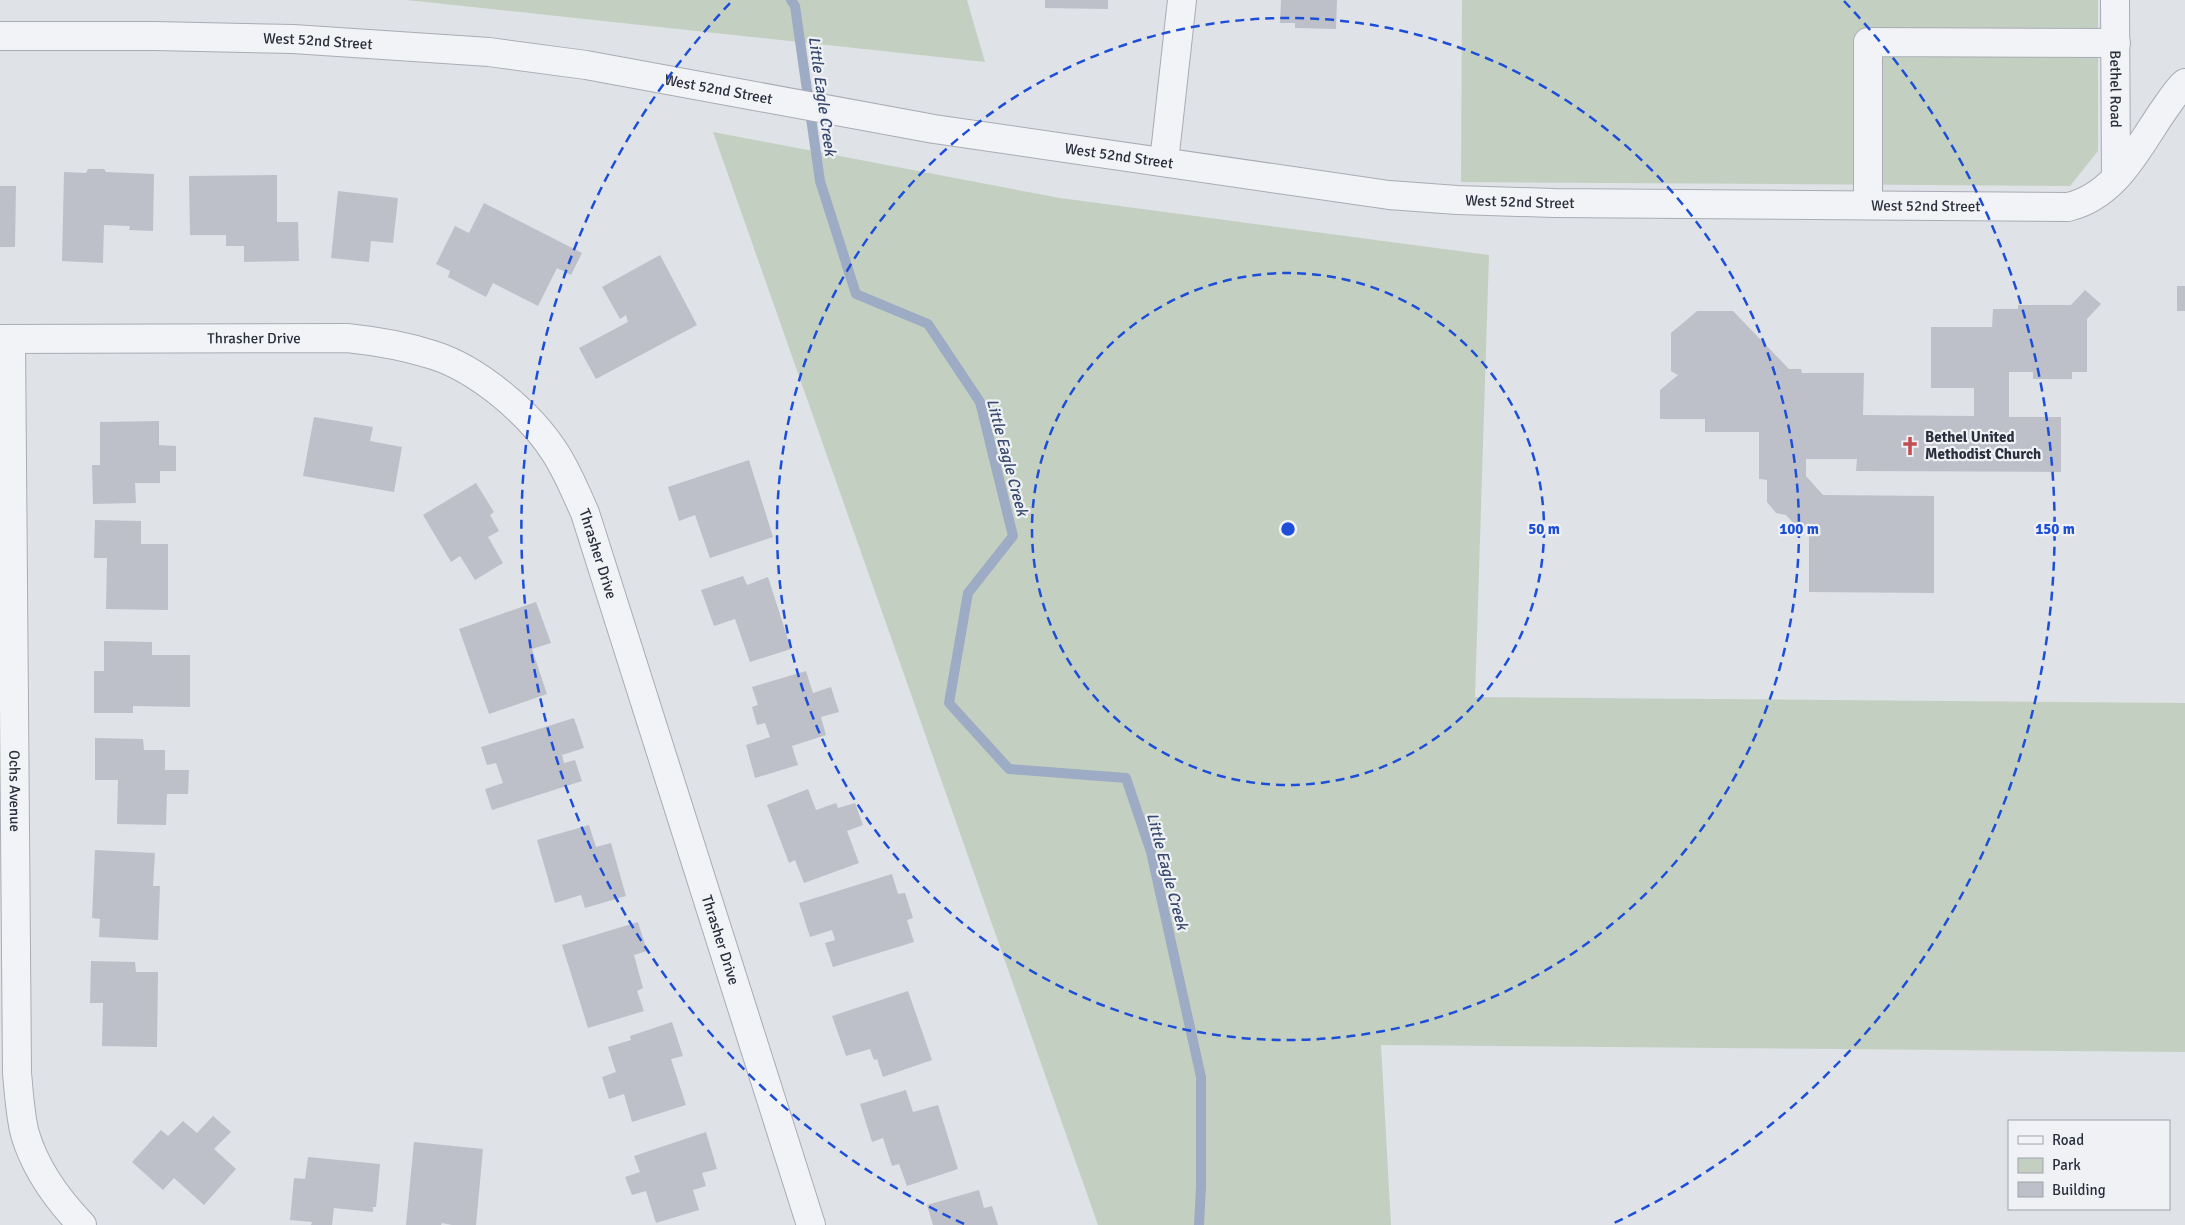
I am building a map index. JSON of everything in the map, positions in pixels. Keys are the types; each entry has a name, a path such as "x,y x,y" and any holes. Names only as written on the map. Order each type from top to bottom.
{"street":[{"path":"1164,162 1182,0"},
{"name":"Bethel Road","path":"2115,0 2116,177"},
{"name":"West 52nd Street","path":"0,36 155,36 293,39 489,52 586,65 934,130 1388,195 1457,200 1572,203 2068,207 2077,205 2098,194 2116,177 2185,83"},
{"path":"1868,205 1868,42 2116,43"},
{"name":"Thrasher Drive","path":"5,339 347,338 380,341 434,355 467,372 509,401 539,432 556,453 585,513 811,1225"},
{"name":"Ochs Avenue","path":"5,339 17,1073 23,1125 32,1150 53,1189 82,1225"}],"green space":[{"path":"407,0 967,0 985,62"},
{"path":"1462,0 2098,0 2098,151 2070,186 1461,182"},
{"path":"713,132 1060,198 1489,255 1475,697 2185,703 2185,1052 1381,1045 1391,1225 1098,1225"}],"building":[{"path":"1045,0 1108,0 1108,9 1045,8"},
{"path":"1281,0 1337,0 1336,29 1295,28 1295,23 1280,23"},
{"path":"88,169 104,169 106,172 154,174 153,231 129,230 130,226 104,225 103,263 62,261 64,172 86,173"},
{"path":"277,175 277,222 298,222 299,261 244,262 244,246 226,246 226,235 190,235 189,176"},
{"path":"0,186 16,186 15,247 0,247"},
{"path":"338,191 398,198 393,243 371,241 369,262 331,258"},
{"path":"484,203 582,253 571,275 557,268 538,306 493,283 486,297 448,277 450,271 436,264 455,226 469,233"},
{"path":"660,255 697,325 596,379 579,348 628,322 626,315 620,319 602,287"},
{"path":"2177,286 2185,286 2185,311 2177,311"},
{"name":"Bethel United Methodist Church","path":"2085,290 2101,304 2087,319 2087,372 2072,372 2072,379 2033,379 2033,372 2009,372 2009,417 2061,417 2061,472 1856,471 1857,459 1806,459 1806,476 1823,495 1934,496 1934,593 1809,592 1809,529 1798,528 1786,515 1776,513 1767,502 1767,480 1759,479 1759,432 1705,432 1705,419 1660,419 1660,390 1678,375 1671,371 1671,333 1697,311 1733,311 1789,369 1801,369 1802,373 1864,373 1863,415 1974,416 1974,388 1931,388 1931,327 1992,327 1993,309 2018,309 2018,305 2071,305"},
{"path":"314,417 373,427 370,441 402,447 394,492 303,476"},
{"path":"159,421 159,445 176,446 176,471 160,471 160,483 135,483 136,503 93,504 92,465 100,465 100,422"},
{"path":"749,460 773,537 710,558 695,515 679,521 668,487"},
{"path":"476,483 494,512 490,515 499,531 488,537 503,563 475,580 460,556 451,562 423,515"},
{"path":"95,520 141,521 141,544 168,544 168,610 106,609 107,558 94,558"},
{"path":"743,576 747,585 768,577 791,649 750,662 735,619 714,626 701,590"},
{"path":"536,602 551,643 532,649 547,694 489,714 459,629"},
{"path":"104,641 152,642 152,655 190,655 190,707 133,706 133,713 94,713 94,671 104,671"},
{"path":"806,671 813,693 831,687 839,712 821,717 826,735 792,746 798,765 755,778 746,745 770,737 765,723 757,725 752,707 758,705 752,687"},
{"path":"574,718 584,748 562,755 564,763 575,760 582,781 492,810 485,789 503,783 496,763 487,765 481,747"},
{"path":"95,738 143,739 144,750 165,750 165,770 189,770 188,794 167,794 166,825 117,824 118,780 95,780"},
{"path":"808,789 816,810 836,803 838,808 855,803 863,825 847,831 859,863 804,883 795,860 789,863 767,805"},
{"path":"589,825 596,847 611,843 626,896 585,908 581,895 555,903 537,840"},
{"path":"95,850 155,853 153,886 160,886 158,940 99,937 100,919 92,918"},
{"path":"892,874 898,894 905,893 913,918 907,920 914,942 833,967 825,943 835,940 832,930 810,937 799,903"},
{"path":"638,922 647,951 634,955 643,988 637,991 644,1011 588,1028 562,945"},
{"path":"91,961 135,962 136,972 158,972 157,1047 102,1046 103,1003 90,1003"},
{"path":"908,991 932,1060 883,1077 877,1059 874,1060 870,1049 846,1056 832,1016"},
{"path":"672,1022 683,1056 671,1059 686,1105 632,1122 624,1094 609,1099 602,1077 616,1072 608,1047 631,1040 630,1036"},
{"path":"906,1090 913,1112 938,1105 958,1169 907,1186 899,1164 892,1166 883,1138 872,1142 860,1104"},
{"path":"213,1116 231,1132 214,1149 236,1169 204,1205 174,1178 163,1190 132,1162 161,1130 168,1136 183,1121 197,1133"},
{"path":"706,1132 717,1169 702,1173 706,1186 693,1190 699,1210 656,1223 646,1191 632,1195 625,1177 640,1172 634,1156"},
{"path":"414,1142 483,1149 476,1225 442,1223 441,1225 406,1225"},
{"path":"308,1157 380,1164 376,1207 373,1207 373,1212 334,1208 332,1225 311,1225 312,1222 290,1220 294,1178 305,1179"},
{"path":"979,1190 984,1208 992,1206 998,1225 933,1225 927,1205"}],"waterway":[{"name":"Little Eagle Creek","path":"791,0 795,6 820,181 856,294 928,324 980,402 1013,536 968,593 949,703 1009,769 1126,778 1151,852 1201,1077 1199,1225"}],"place":[{"name":"Bethel United Methodist Church","path":"1910,446"}]}
